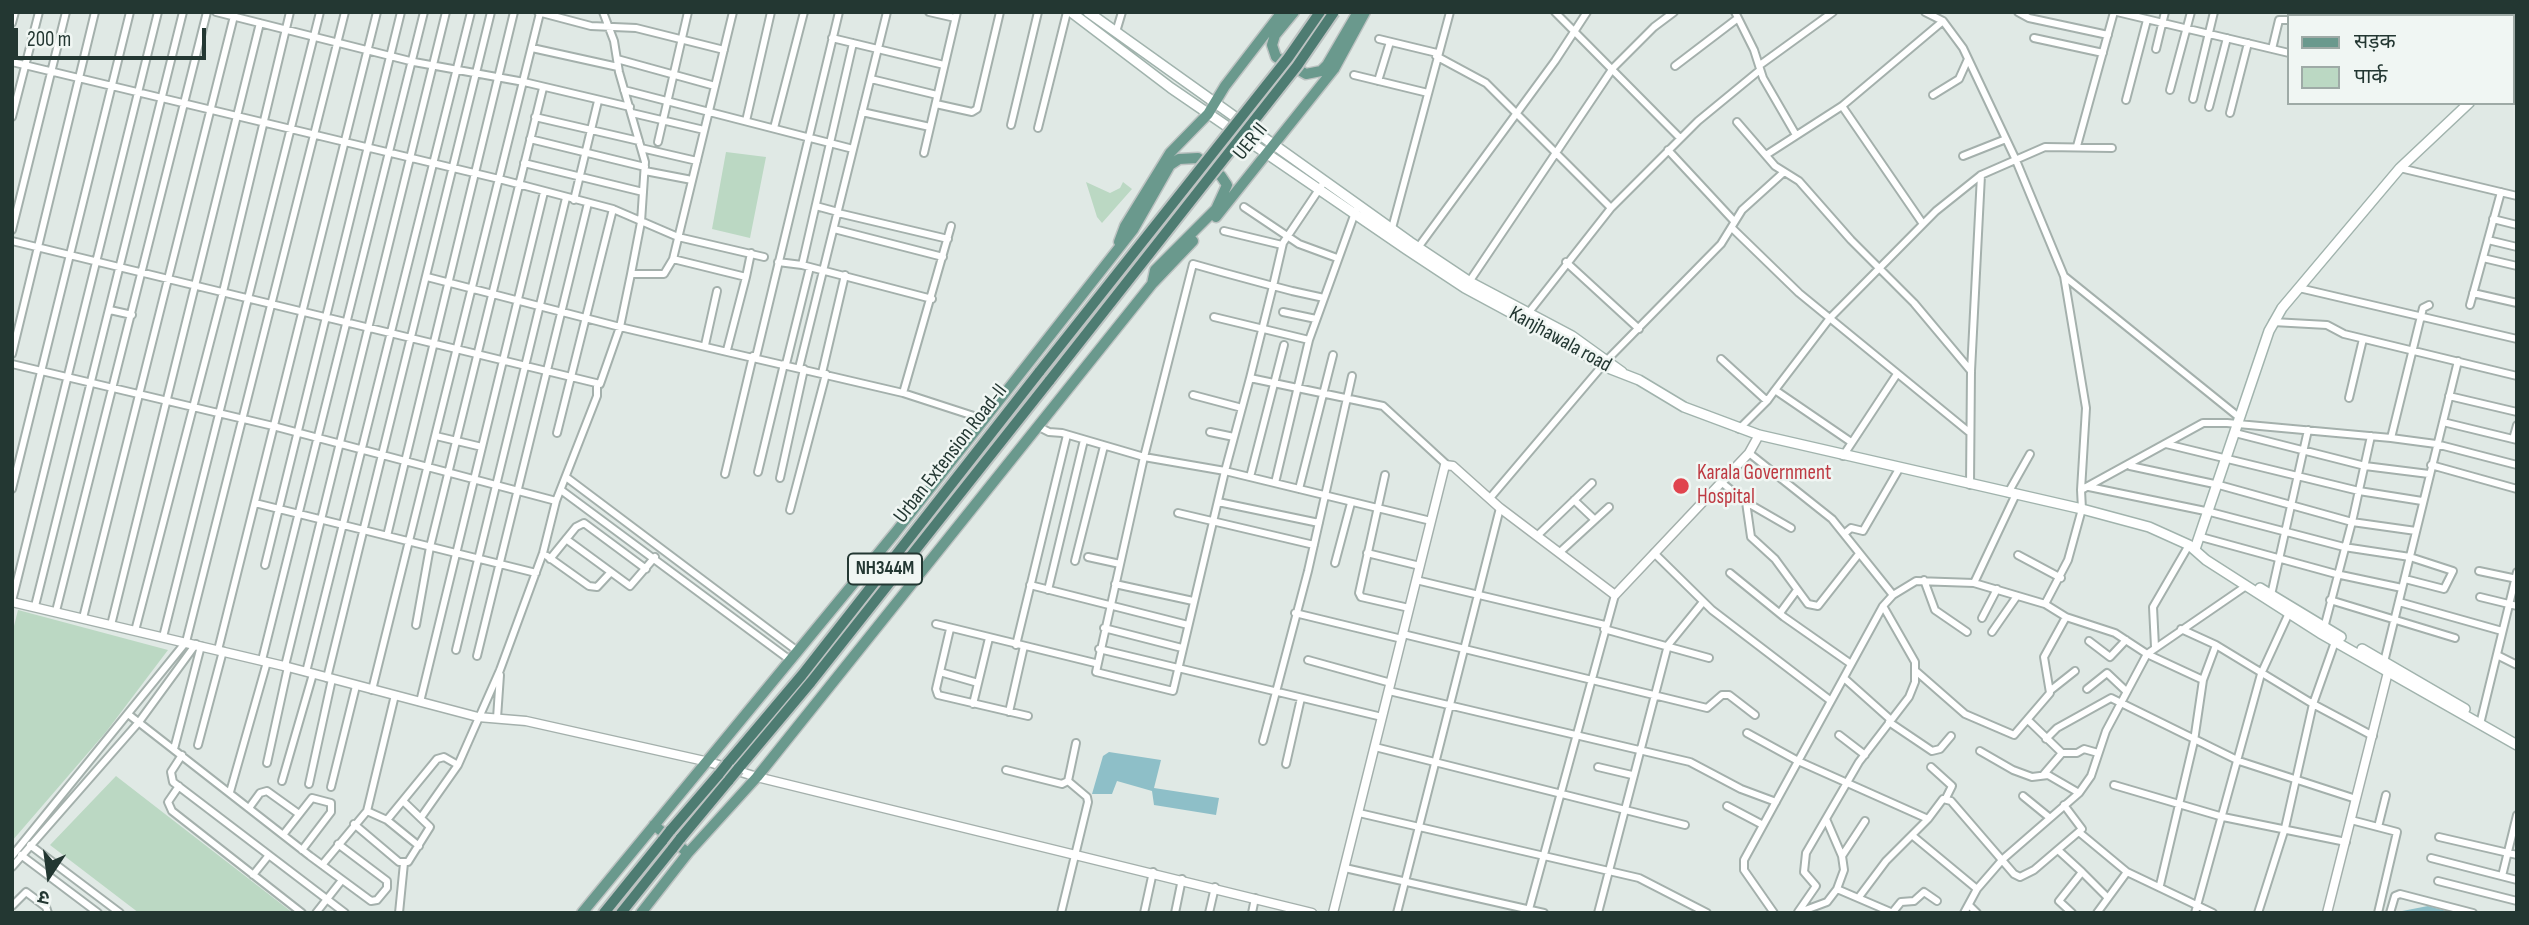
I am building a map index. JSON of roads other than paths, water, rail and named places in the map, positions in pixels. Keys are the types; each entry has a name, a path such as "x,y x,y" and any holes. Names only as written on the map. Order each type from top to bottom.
{"highway":[{"name":"Urban Extension Road-II","path":"604,913 802,675 1288,58 1320,12"},
{"name":"Urban Extension Road-II","path":"621,913 820,672 1297,65 1334,12"}],"main road":[{"name":"Kanjhawala road","path":"1069,12 1467,285 1526,315 1684,407 1759,435 2082,509 2149,527 2192,547 2204,556"},
{"name":"Kanjhawala road","path":"1088,12 1211,109"},
{"path":"1118,246 1125,226 1170,153 1211,109 1225,86 1282,12"},
{"path":"1294,12 1275,35 1272,45 1276,57 1306,74 1321,71 1327,65 1358,12"},
{"name":"UER II","path":"1152,284 1231,202 1269,149 1334,69 1365,12"},
{"path":"2192,547 2201,537 2210,512 2273,322 2400,168 2467,105"},
{"path":"582,913 895,533 1133,230 1170,165 1179,159 1198,158 1221,176 1227,185 1216,209 1155,270 1152,284 757,777 688,853 641,913"},
{"path":"2204,556 2289,613 2384,662 2517,745"},
{"path":"2204,556 2324,628 2388,672 2517,738"},
{"path":"654,825 688,853"}],"street":[{"path":"12,23 15,12"},
{"path":"12,117 39,12"},
{"path":"12,230 66,12"},
{"path":"12,354 95,12"},
{"path":"12,489 130,12"},
{"path":"158,12 98,263 12,601 287,666 478,717 526,721 709,762 757,777 1256,897 1312,913"},
{"path":"35,606 183,12"},
{"path":"56,611 207,12"},
{"path":"216,12 235,14 285,30 414,62 524,82 704,131"},
{"path":"135,631 223,292 290,12"},
{"path":"163,637 320,12"},
{"path":"28,844 186,642 345,12"},
{"path":"198,746 273,426 377,12"},
{"path":"265,565 401,12"},
{"path":"230,792 265,661 425,12"},
{"path":"267,763 287,666 446,12"},
{"path":"282,781 471,12"},
{"path":"309,784 330,678 491,12"},
{"path":"387,536 514,12"},
{"path":"12,241 597,385 603,382 620,327 641,222 645,169 610,27 603,12"},
{"path":"658,142 688,12"},
{"path":"631,274 664,274 673,259 733,12"},
{"path":"746,121 772,12"},
{"path":"774,128 804,12"},
{"path":"725,474 839,12"},
{"path":"780,478 824,271 887,12"},
{"path":"924,153 956,15 929,12"},
{"path":"936,104 972,112 977,108 1000,12"},
{"path":"1011,125 1038,12"},
{"path":"1038,128 1069,12"},
{"path":"1116,32 1122,12"},
{"path":"1390,233 1436,54 1450,12"},
{"path":"1555,12 1680,138"},
{"path":"1416,251 1587,12"},
{"path":"1467,285 1613,68 1654,27 1674,12"},
{"path":"1526,315 1611,208 1680,138 1760,67 1833,12"},
{"path":"2018,12 2029,18 2108,35"},
{"path":"2077,146 2116,12 2288,52"},
{"path":"2157,49 2165,12"},
{"path":"2170,90 2191,12"},
{"path":"2193,99 2214,12"},
{"path":"372,690 539,13 610,27 636,28 724,50"},
{"path":"1927,13 1943,21 1969,59 2015,158 2064,276 2087,408 2082,509 2061,578 2045,604"},
{"path":"83,618 235,14"},
{"path":"1675,66 1738,14 1760,67 1796,135"},
{"path":"2126,100 2147,19"},
{"path":"2272,49 2279,20 2288,20"},
{"path":"1766,155 1842,106 1943,21"},
{"path":"111,625 260,23"},
{"path":"832,38 944,65"},
{"path":"2034,38 2104,53"},
{"path":"2209,107 2227,38"},
{"path":"1379,39 1436,54 1486,83 1611,208"},
{"path":"1378,81 1390,42"},
{"path":"802,265 853,43"},
{"path":"2230,113 2248,43"},
{"path":"532,48 674,74 715,86"},
{"path":"1933,95 1958,79 1969,59"},
{"path":"12,62 476,176 499,179 613,209 678,237 764,257"},
{"path":"1354,75 1428,93"},
{"path":"871,79 937,95"},
{"path":"416,625 430,547 479,357 543,88"},
{"path":"624,90 853,149"},
{"path":"574,200 598,101"},
{"path":"1842,106 1923,224"},
{"path":"863,112 930,127"},
{"path":"535,117 591,130 697,162"},
{"path":"1737,122 1766,155 1784,172 1799,181 1914,303 1970,370"},
{"path":"530,139 692,180"},
{"path":"1964,156 2006,139"},
{"path":"1739,429 1767,401 1830,318 1923,224 1981,175 2045,147 2112,148"},
{"path":"1668,150 1767,264 1969,432"},
{"path":"524,163 643,192"},
{"path":"2400,168 2517,196"},
{"path":"1490,498 1606,363 1721,244 1741,210 1784,172"},
{"path":"1970,485 1970,370 1981,175"},
{"path":"1321,186 1286,235 1282,245 1273,286 1193,601 1178,669 1171,691 1096,671 1144,457 1194,264 1273,286 1324,298"},
{"path":"420,702 544,192"},
{"path":"2470,305 2501,192"},
{"path":"456,650 566,198"},
{"path":"477,656 588,203"},
{"path":"816,206 948,239"},
{"path":"1244,207 1310,249 1337,258"},
{"path":"557,433 613,209"},
{"path":"1275,483 1309,340 1356,210"},
{"path":"2493,219 2517,225"},
{"path":"903,393 951,226"},
{"path":"834,229 943,257"},
{"path":"1224,231 1282,245"},
{"path":"2488,240 2517,247"},
{"path":"727,350 751,253"},
{"path":"2483,258 2517,267"},
{"path":"673,259 746,277"},
{"path":"778,262 845,275 932,299"},
{"path":"1566,262 1639,329"},
{"path":"758,472 810,267"},
{"path":"790,510 824,374 845,275"},
{"path":"2064,276 2238,425 2305,449 2365,466 2429,474"},
{"path":"427,277 540,304 620,327 903,393 983,419"},
{"path":"2299,288 2517,340"},
{"path":"705,345 717,291"},
{"path":"2473,293 2517,303"},
{"path":"2391,438 2423,308 2429,305"},
{"path":"110,310 132,315"},
{"path":"1283,312 1316,319"},
{"path":"1214,317 1309,340"},
{"path":"2273,322 2323,324 2363,339 2517,376"},
{"path":"2348,398 2363,339"},
{"path":"1250,477 1284,345"},
{"path":"1299,489 1334,355"},
{"path":"1721,359 1767,401"},
{"path":"2384,662 2458,361"},
{"path":"12,364 273,426 296,435 556,501"},
{"path":"1843,456 1897,374"},
{"path":"1263,741 1314,545 1352,376"},
{"path":"1250,378 1388,408 1446,464 1453,466 1500,508 1539,534 1608,593 1615,595"},
{"path":"422,816 458,765 500,670 543,553 556,501 597,396 597,385"},
{"path":"1775,390 1851,442"},
{"path":"1194,395 1242,408"},
{"path":"2449,396 2517,412"},
{"path":"2443,422 2515,440 2517,425"},
{"path":"2081,490 2130,466 2203,423 2308,430 2436,444 2517,465"},
{"path":"1037,426 1049,432 1144,457 1225,471 1431,521"},
{"path":"2270,595 2308,430"},
{"path":"1210,432 1234,438"},
{"path":"1009,712 1030,585 1067,435"},
{"path":"1528,911 1615,595 1749,453 1759,435"},
{"path":"436,436 482,447"},
{"path":"2324,628 2371,436"},
{"path":"1048,590 1072,499 1084,440"},
{"path":"2166,444 2359,491 2422,501"},
{"path":"1075,561 1104,446"},
{"path":"1749,453 1832,519 1858,555 1893,595"},
{"path":"1974,583 2030,454"},
{"path":"1333,913 1446,464"},
{"path":"2431,465 2517,489"},
{"path":"2130,466 2292,503 2352,522 2416,531"},
{"path":"1844,534 1851,528 1863,531 1899,469"},
{"path":"1385,475 1360,595 1409,608"},
{"path":"566,477 796,650"},
{"path":"1721,482 1746,502 1791,528"},
{"path":"1539,534 1592,483"},
{"path":"2089,487 2210,512 2344,547 2410,557 2450,569 2452,577 2444,589 2404,579"},
{"path":"561,490 655,557 790,660"},
{"path":"1072,499 1089,504"},
{"path":"1574,500 1595,520"},
{"path":"1218,502 1319,523"},
{"path":"1746,502 1751,537 1775,559 1808,604 1818,606 1858,555"},
{"path":"256,503 536,573"},
{"path":"1335,563 1351,503"},
{"path":"1560,552 1609,507"},
{"path":"1397,913 1500,508"},
{"path":"1178,513 1213,524 1314,545"},
{"path":"550,559 576,527 584,523 646,569"},
{"path":"1063,534 1080,538"},
{"path":"2201,537 2336,574 2402,588"},
{"path":"566,539 630,586 655,557"},
{"path":"2155,648 2153,607 2192,547"},
{"path":"543,553 593,587 610,573"},
{"path":"1367,553 1420,566"},
{"path":"1654,553 1703,602 1761,650 1831,701"},
{"path":"2018,555 2061,578"},
{"path":"1088,558 1120,564"},
{"path":"2479,571 2516,577 2513,605 2502,631 2481,721"},
{"path":"1730,573 1851,664"},
{"path":"1416,580 1605,627 1709,658"},
{"path":"1924,580 1935,610 1966,632"},
{"path":"1774,913 1743,867 1763,825 1883,606 1893,595 1916,581 1974,583 2045,604 2066,617 2115,633 2147,654 2203,680"},
{"path":"1115,584 1193,601"},
{"path":"1030,585 1188,625"},
{"path":"1964,913 1977,889 2003,859 2079,793 2091,776 2098,753 2126,691 2147,654 2246,586"},
{"path":"1982,618 1997,589"},
{"path":"1780,613 1797,590"},
{"path":"1993,632 2017,596"},
{"path":"2480,597 2513,605"},
{"path":"2330,600 2455,638"},
{"path":"1598,913 1638,750 1668,645 1703,602"},
{"path":"2399,602 2502,631"},
{"path":"1798,913 1816,886 1803,866 1826,818 1865,755 1909,696 1917,672 1915,662 1883,606"},
{"path":"1295,613 1462,649 1707,708 1722,695 1729,695 1755,715"},
{"path":"2196,909 2224,817 2261,674 2289,613"},
{"path":"2051,690 2044,657 2066,617"},
{"path":"936,624 1096,663"},
{"path":"1104,628 1182,648"},
{"path":"950,629 936,689 938,695 1028,716"},
{"path":"2181,629 2216,645 2261,674 2372,736"},
{"path":"973,704 989,638"},
{"path":"2258,913 2285,828 2313,704 2337,638"},
{"path":"2089,642 2110,657 2126,640"},
{"path":"12,867 17,855 139,722 198,645"},
{"path":"174,749 198,645"},
{"path":"2160,885 2194,741 2203,680 2216,645"},
{"path":"1099,649 1382,717"},
{"path":"2497,655 2517,665"},
{"path":"1308,660 1448,705 1690,762 1741,789 1776,802"},
{"path":"497,718 500,670"},
{"path":"1917,672 1965,714 2005,734 2014,735 2029,721 2051,690 2075,671"},
{"path":"2327,913 2388,672"},
{"path":"940,673 978,683"},
{"path":"2087,689 2107,673 2126,691"},
{"path":"1844,678 1890,721 1933,751 1940,749 1951,736"},
{"path":"331,787 356,686"},
{"path":"322,865 367,811 395,695"},
{"path":"1286,764 1301,698"},
{"path":"2046,739 2057,728 2106,698 2121,702 2194,741 2239,761 2356,799"},
{"path":"128,714 342,880 371,901 377,900 388,884 384,877 338,844"},
{"path":"2029,721 2062,753 2077,753 2084,749 2098,753"},
{"path":"1747,733 1848,785 1928,819"},
{"path":"1839,735 1865,755"},
{"path":"1068,781 1076,743"},
{"path":"1375,747 1685,825"},
{"path":"1980,751 2022,774 2035,778 2044,774 2062,753"},
{"path":"182,755 170,775 179,786 345,913"},
{"path":"387,820 437,759 444,757 458,765"},
{"path":"1598,767 1632,775"},
{"path":"1859,897 1886,861 1913,836 1946,798 1952,786 1931,767"},
{"path":"1006,770 1062,784 1068,781"},
{"path":"2044,774 2079,793"},
{"path":"1063,912 1088,799 1068,781"},
{"path":"2114,785 2224,817 2346,842"},
{"path":"179,786 168,802 172,811 302,913"},
{"path":"249,808 260,793 267,791 299,814"},
{"path":"2378,827 2386,795"},
{"path":"283,835 315,796 332,805 331,812 302,850"},
{"path":"2023,796 2050,818"},
{"path":"1946,798 2014,874 2020,877 2080,833 2082,824 2064,805"},
{"path":"399,913 404,863 419,846 430,827 422,816 402,802"},
{"path":"1727,806 1763,825"},
{"path":"367,811 387,820 419,846"},
{"path":"1359,813 1639,878 1707,913"},
{"path":"2502,876 2517,815"},
{"path":"1798,913 1821,905 1838,890 1844,870 1842,856 1826,818"},
{"path":"2351,820 2397,832 2378,913"},
{"path":"1842,856 1865,821"},
{"path":"354,824 404,863"},
{"path":"2080,833 2127,872 2160,885 2196,909 2213,913"},
{"path":"1913,836 1977,889"},
{"path":"2439,837 2517,855"},
{"path":"28,844 120,913"},
{"path":"2059,850 2108,898"},
{"path":"17,855 98,913"},
{"path":"253,875 269,855"},
{"path":"2431,858 2517,880"},
{"path":"1345,868 1544,913"},
{"path":"1144,913 1153,872"},
{"path":"2072,913 2059,901 2082,872"},
{"path":"2098,913 2127,872"},
{"path":"1175,913 1182,879"},
{"path":"316,913 342,880"},
{"path":"2438,881 2517,901"},
{"path":"1209,913 1215,887"},
{"path":"1838,890 1893,913 1901,902 1914,901 1924,892 1937,901"},
{"path":"12,906 26,892 46,907 48,913"},
{"path":"2390,913 2395,896 2400,894 2473,913"},
{"path":"1252,913 1256,897"},
{"path":"1969,905 1977,913"}],"water":[{"path":"1109,752 1161,760 1154,788 1219,798 1216,815 1154,805 1152,791 1117,781 1112,794 1092,794 1103,756"},
{"path":"2428,906 2454,913 2397,913 2397,912"}],"place":[{"name":"Karala Government Hospital","path":"1681,486"}]}
